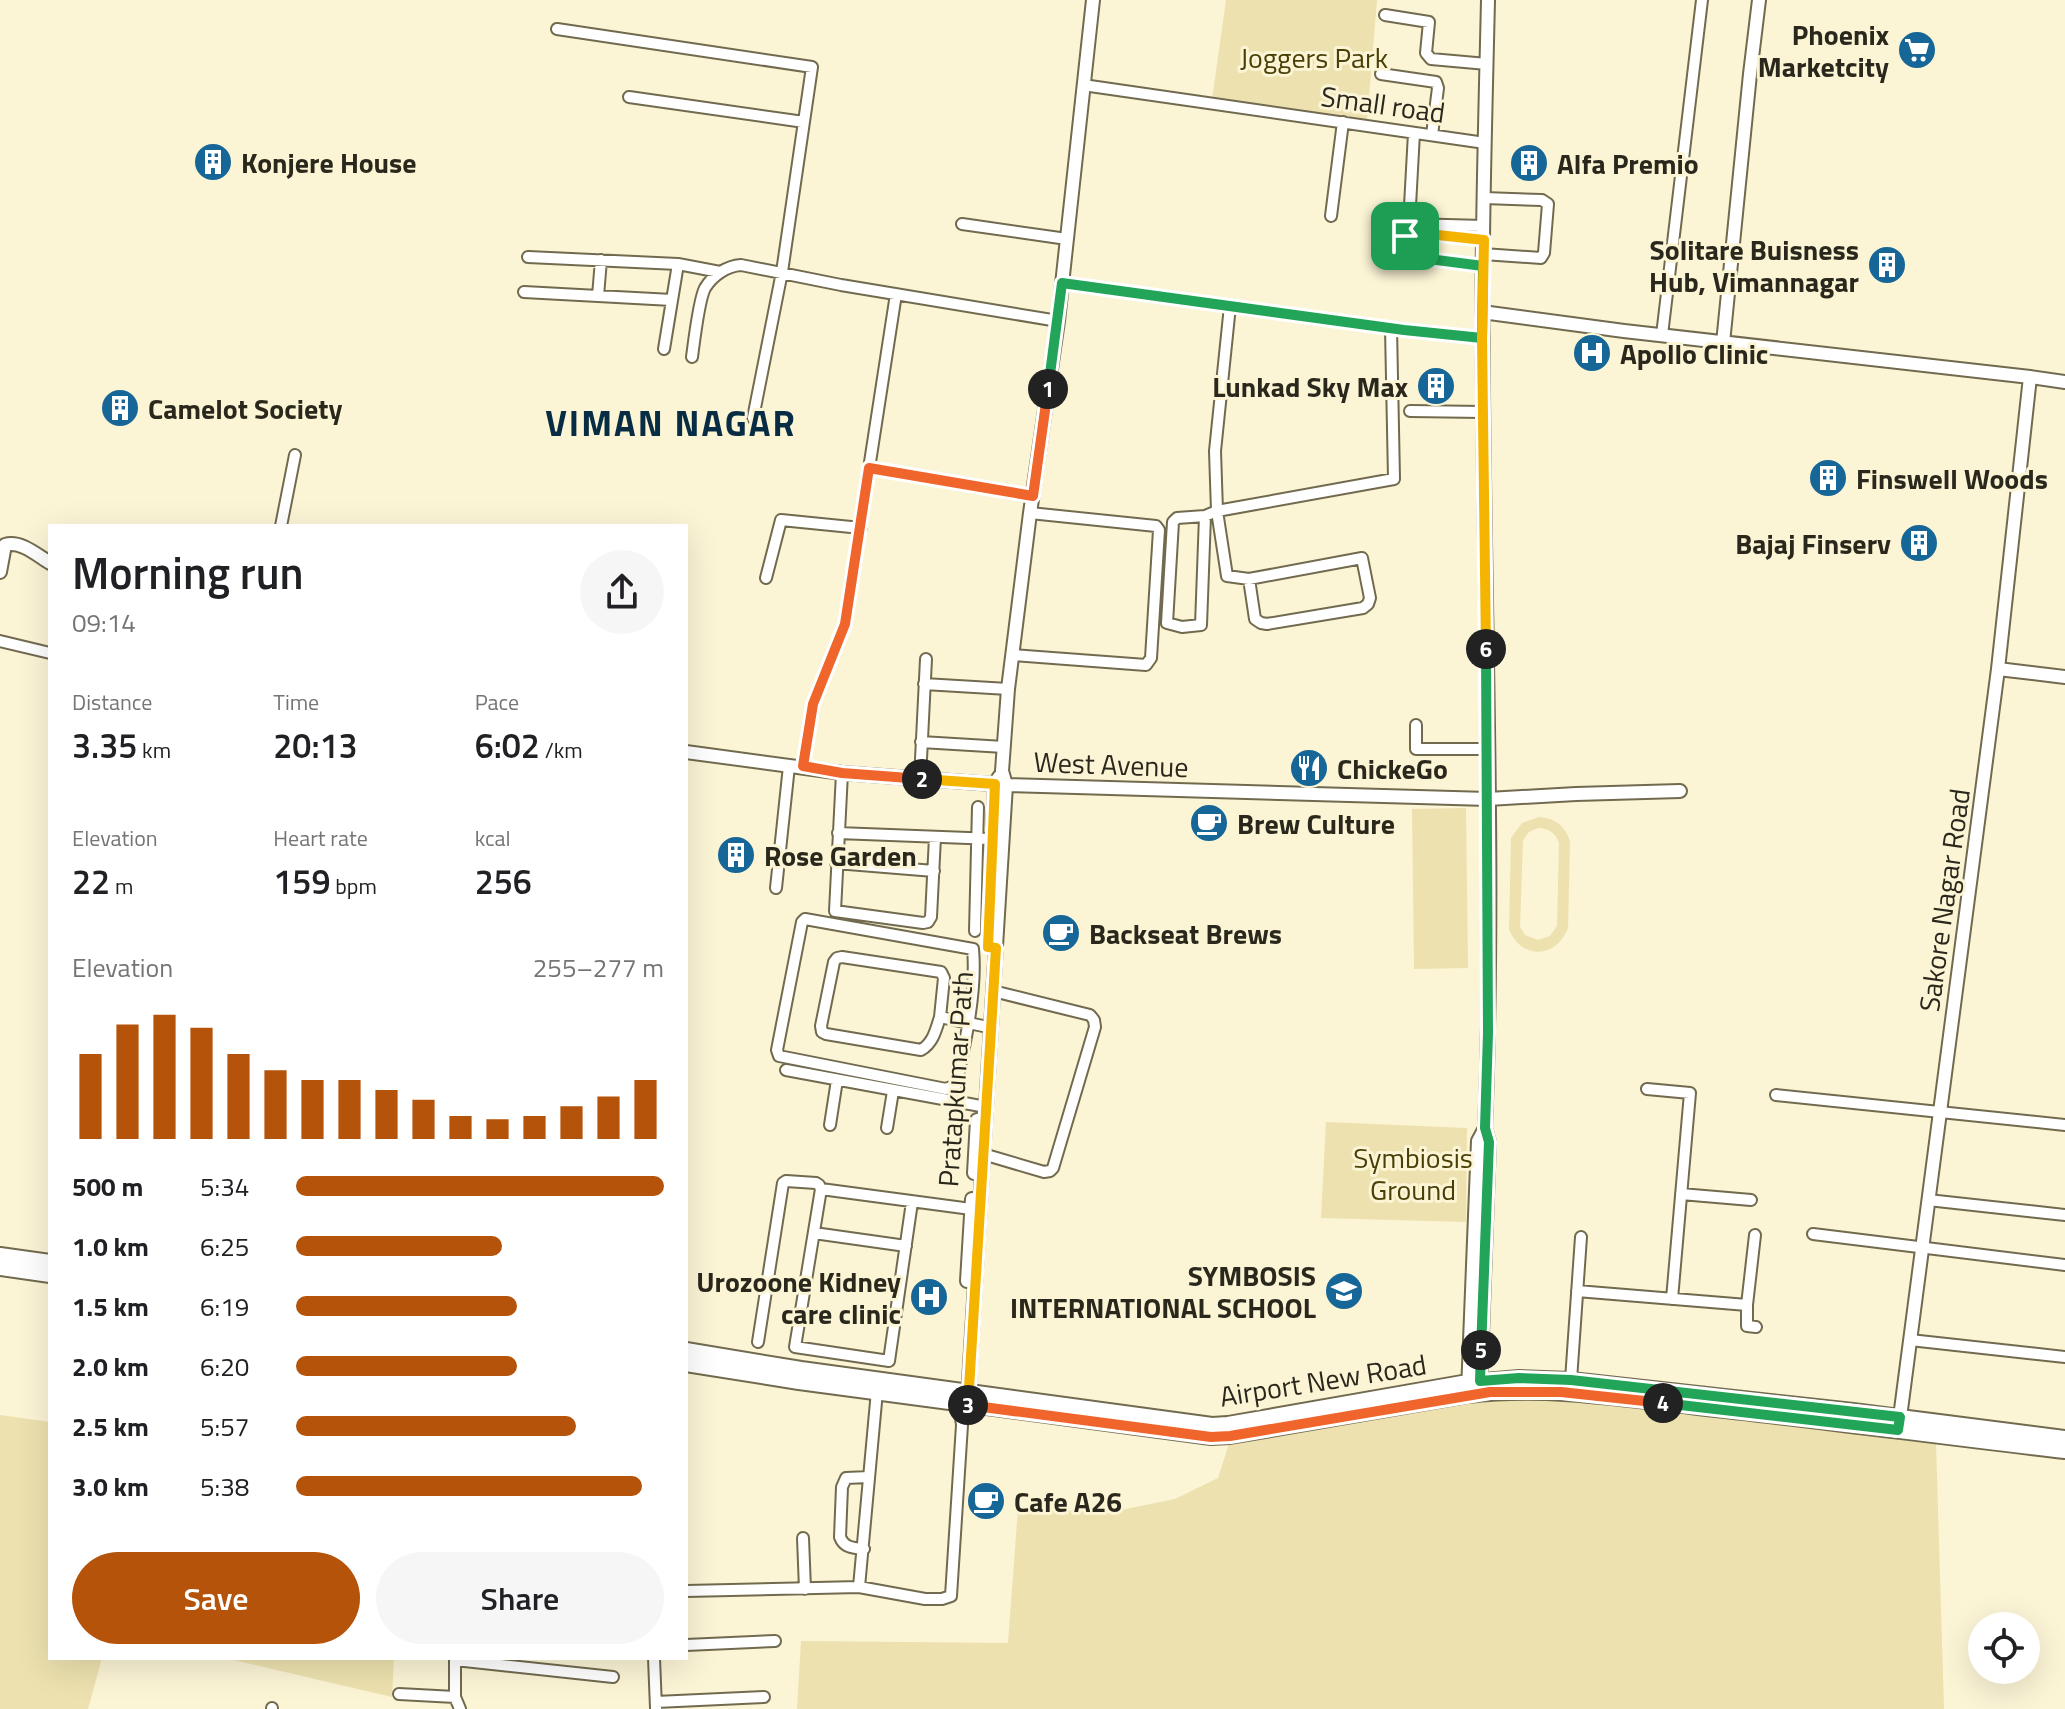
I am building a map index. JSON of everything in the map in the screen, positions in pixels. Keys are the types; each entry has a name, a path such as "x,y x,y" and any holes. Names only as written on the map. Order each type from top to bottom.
{"main road":[{"path":"0,1255 48,1262"},
{"path":"0,1268 48,1275"},
{"name":"Airport New Road","path":"688,1350 964,1398"},
{"name":"Airport New Road","path":"688,1364 799,1382 1212,1425 1474,1388 1519,1378 1571,1380 1899,1424 2065,1451"},
{"name":"Airport New Road","path":"1474,1388 1561,1392 2065,1438"}],"street":[{"path":"921,742 1004,747 1008,689 1030,513 1058,321 1093,0"},
{"path":"1474,1388 1478,1141 1485,1128 1488,1033 1482,312 1488,0"},
{"path":"1662,335 1702,0"},
{"path":"1723,343 1759,0"},
{"path":"1385,15 1429,22 1426,53 1431,59 1487,64"},
{"path":"557,29 812,67 782,272 753,418"},
{"path":"1381,74 1436,82 1438,88 1432,135"},
{"name":"Small road","path":"1083,85 1485,143"},
{"path":"629,97 804,122"},
{"path":"1331,216 1343,122"},
{"path":"1414,133 1409,224 1484,226"},
{"path":"1484,198 1542,200 1548,204 1544,256 1483,260 1406,256 1403,250 1405,236 1410,232 1484,240"},
{"path":"962,224 1067,239"},
{"path":"528,257 678,264 720,272"},
{"path":"598,296 601,260"},
{"path":"664,349 678,264"},
{"path":"692,357 705,289 720,272 741,265 1058,321"},
{"path":"1062,283 1482,338"},
{"path":"524,292 672,300"},
{"path":"803,766 813,704 845,624 896,294"},
{"path":"1230,306 1215,451 1217,511 1227,576 1249,579 1362,558 1370,598 1363,608 1267,624 1255,619 1249,579"},
{"path":"1482,312 2065,382"},
{"path":"1205,516 1201,625 1182,627 1167,623 1173,522 1177,518 1205,516 1217,511 1394,479 1391,328"},
{"name":"Sakore Nagar Road","path":"1899,1424 1998,669 2030,377"},
{"path":"1410,411 1483,412"},
{"path":"281,524 295,455"},
{"path":"869,468 1033,496"},
{"path":"1012,655 1146,665 1151,658 1159,530 1156,526 1030,513"},
{"path":"766,578 781,520 861,528"},
{"path":"0,572 3,543 18,544 48,562"},
{"path":"0,641 48,653"},
{"path":"921,759 926,659"},
{"path":"1998,669 2065,677"},
{"path":"924,684 1008,689"},
{"path":"1416,725 1416,749 1487,749"},
{"name":"Pratapkumar Path","path":"973,1236 971,1209 993,991 994,839 1004,747"},
{"name":"West Avenue","path":"688,752 842,773 1000,785 1488,799 1680,791"},
{"path":"776,888 789,766"},
{"path":"842,773 835,911 928,922 931,917 935,837"},
{"name":"Pratapkumar Path","path":"964,1398 973,1236 983,1154 983,1026 992,948 1000,785"},
{"path":"975,931 978,807"},
{"path":"838,833 994,839"},
{"path":"836,863 934,871"},
{"path":"811,919 973,949 975,965 967,1023 956,1085 952,1089 779,1056 777,1050 802,922 811,919"},
{"path":"842,957 941,972 944,978 940,1017 934,1035 921,1050 822,1032 834,962 842,957"},
{"path":"983,1154 1044,1172 1053,1168 1095,1027 1090,1015 993,991"},
{"path":"940,1017 983,1026"},
{"path":"786,1070 982,1107"},
{"path":"830,1125 837,1080"},
{"path":"1647,1089 1690,1093 1672,1299"},
{"path":"887,1128 893,1091"},
{"path":"1776,1095 2065,1125"},
{"path":"758,1342 783,1183 791,1180 816,1183 821,1189 795,1347 889,1361 912,1202"},
{"path":"821,1189 971,1209"},
{"path":"1681,1194 1751,1200"},
{"path":"1928,1200 2065,1215"},
{"path":"814,1233 906,1246"},
{"path":"1813,1234 2065,1265"},
{"path":"1755,1235 1747,1326 1756,1327"},
{"path":"1571,1380 1581,1237"},
{"path":"1577,1291 1747,1305"},
{"path":"1910,1340 2065,1357"},
{"path":"859,1587 877,1391"},
{"path":"688,1591 859,1587 925,1599 951,1596 964,1398"},
{"path":"864,1549 846,1546 840,1537 842,1487 846,1478 869,1477"},
{"path":"803,1538 805,1589"},
{"path":"688,1645 775,1641"},
{"path":"455,1660 455,1697 460,1709"},
{"path":"464,1660 613,1677"},
{"path":"654,1660 656,1706 764,1697"},
{"path":"399,1694 455,1697"}],"green space":[{"name":"Joggers Park","path":"1226,0 1377,0 1367,121 1212,100"},
{"path":"1466,808 1468,968 1414,969 1412,809"},
{"path":"1539,817 1550,819 1563,827 1570,842 1568,928 1555,946 1538,952 1522,946 1509,929 1511,838 1522,823","holes":["1538,828 1554,834 1559,843 1557,926 1550,936 1538,940 1525,935 1520,927 1523,840 1529,832"]},
{"name":"Symbiosis Ground","path":"1326,1122 1467,1128 1466,1222 1321,1218"},
{"path":"1492,1395 1545,1395 1936,1443 1944,1709 797,1709 801,1641 1008,1643 1018,1509 1111,1512 1175,1499 1218,1478 1230,1441"},
{"path":"0,1415 48,1422 48,1660 101,1660 88,1709 0,1709"},
{"path":"234,1660 394,1660 392,1697"}],"place":[{"name":"Phoenix Marketcity","path":"1917,50"},
{"name":"Konjere House","path":"213,162"},
{"name":"Alfa Premio","path":"1529,163"},
{"name":"Solitare Buisness Hub, Vimannagar","path":"1887,265"},
{"name":"Apollo Clinic","path":"1592,353"},
{"name":"Lunkad Sky Max","path":"1436,386"},
{"name":"Camelot Society","path":"120,408"},
{"name":"Finswell Woods","path":"1828,478"},
{"name":"Bajaj Finserv","path":"1919,543"},
{"name":"ChickeGo","path":"1309,768"},
{"name":"Brew Culture","path":"1209,823"},
{"name":"Rose Garden","path":"736,855"},
{"name":"Backseat Brews","path":"1061,933"},
{"name":"SYMBOSIS INTERNATIONAL SCHOOL","path":"1344,1291"},
{"name":"Urozoone Kidney care clinic","path":"929,1297"},
{"name":"Cafe A26","path":"986,1501"}],"district":[{"name":"VIMAN NAGAR","path":"671,422"}],"route":[{"path":"1405,236 1403,250 1406,256 1483,266 1482,338 1062,283 1033,496 869,468 845,624 813,704 803,766 842,773 995,784 988,947 996,948 967,1405 1221,1437 1490,1392 1561,1392 1898,1430 1900,1417 1853,1411 1571,1380 1519,1378 1480,1381 1489,1142 1485,1128 1488,799 1482,338 1484,240 1410,232 1405,236"}]}
